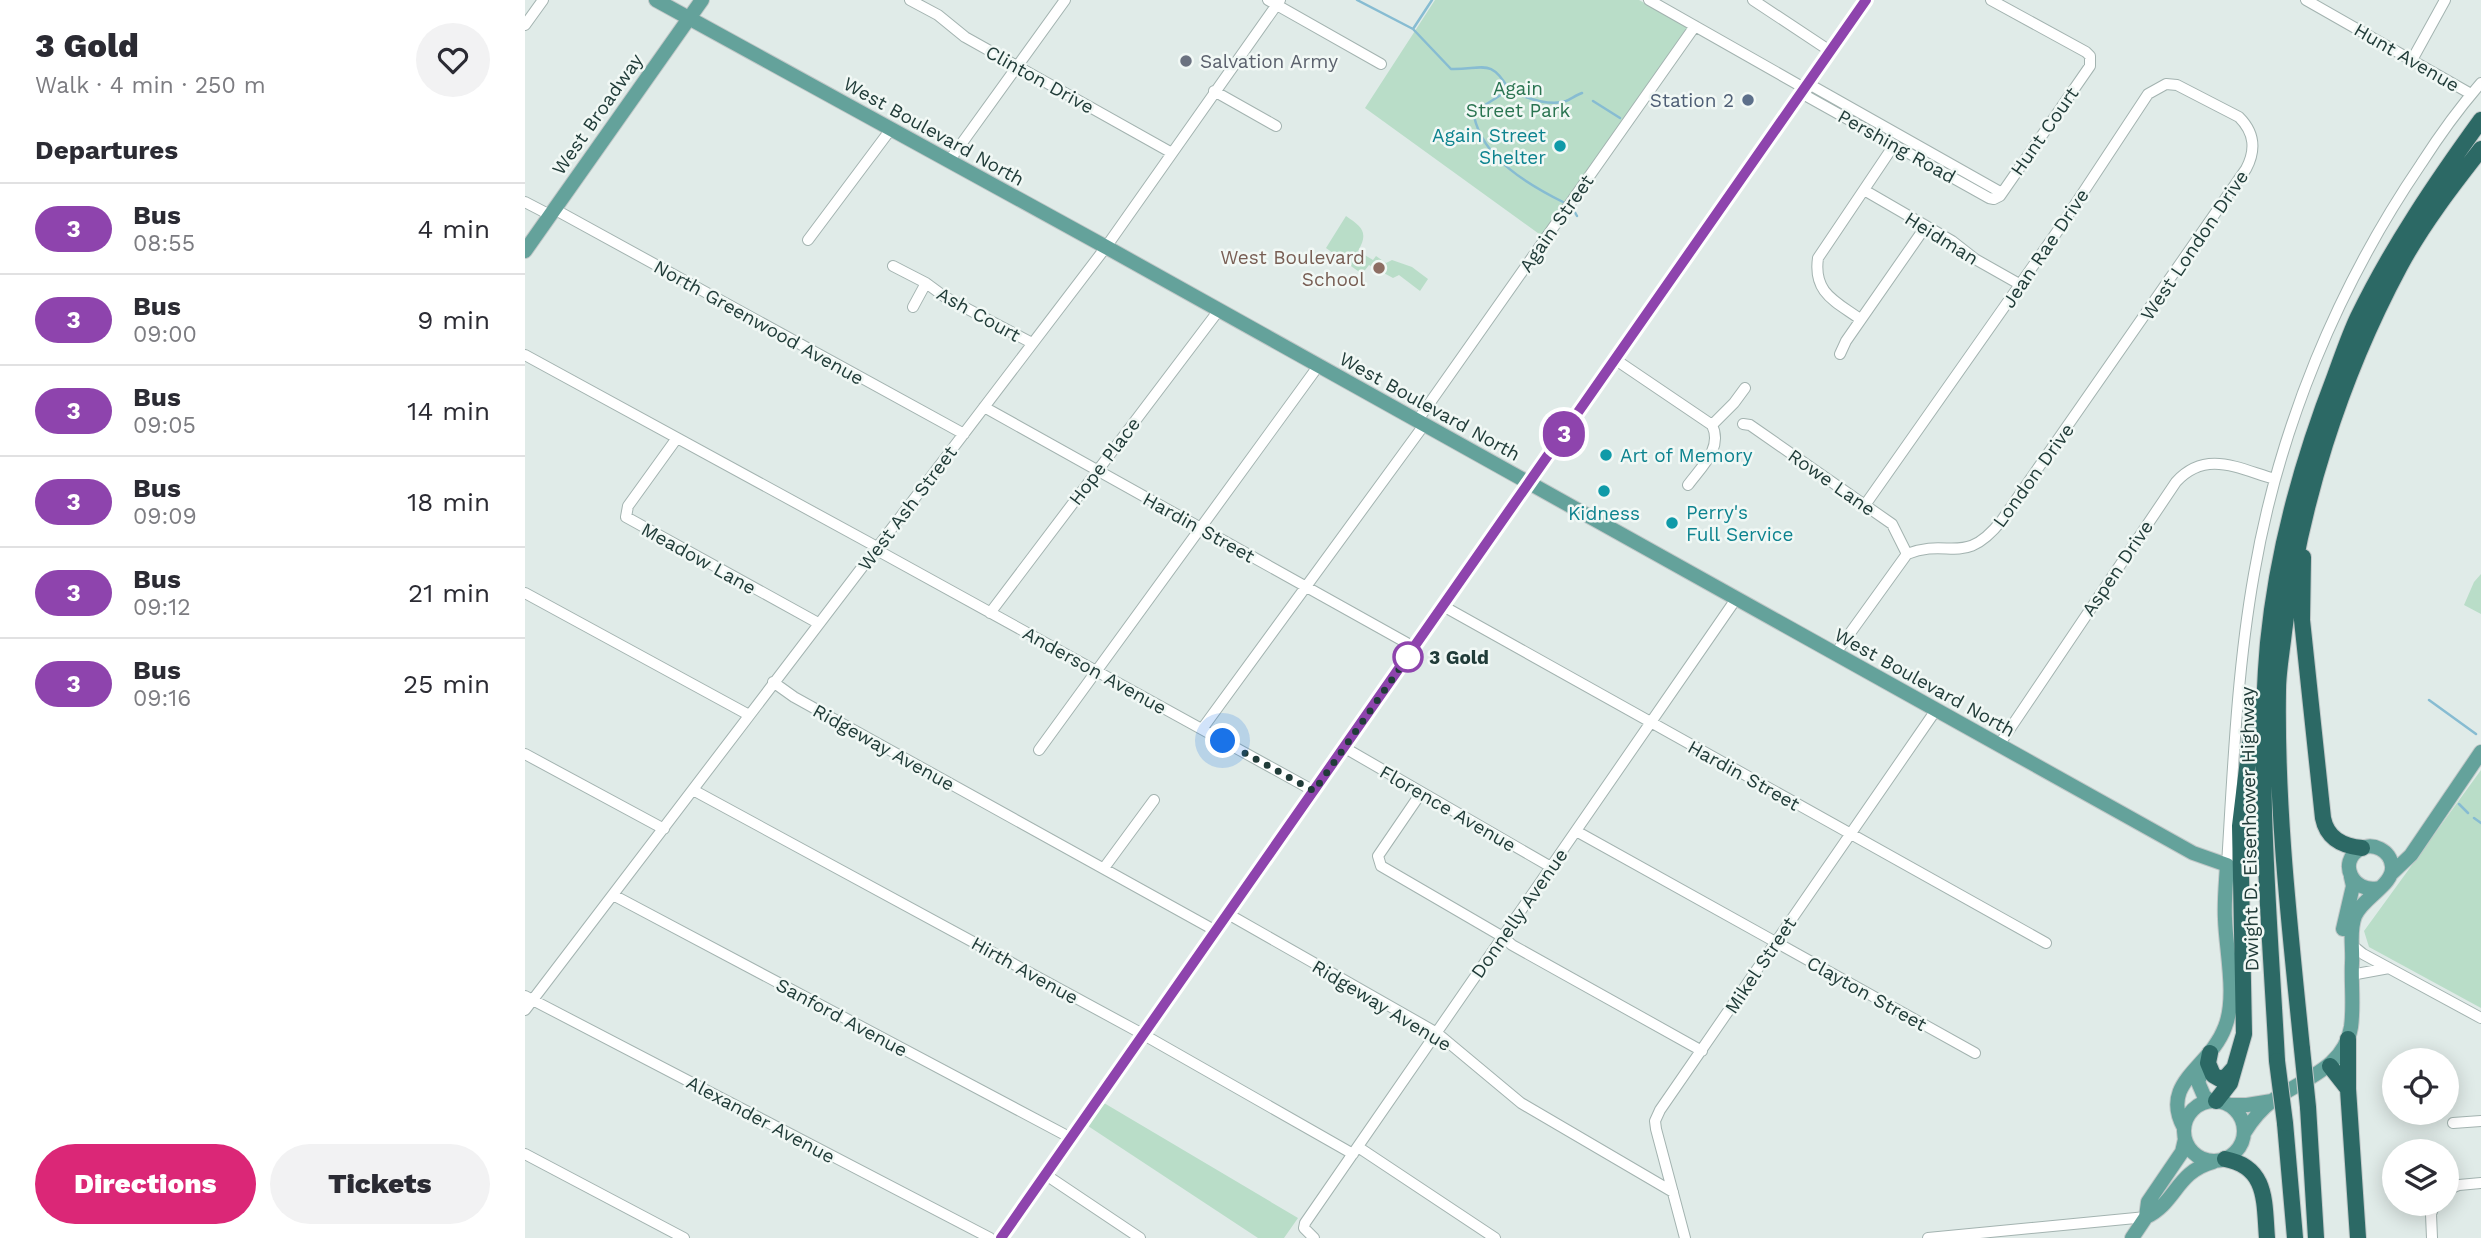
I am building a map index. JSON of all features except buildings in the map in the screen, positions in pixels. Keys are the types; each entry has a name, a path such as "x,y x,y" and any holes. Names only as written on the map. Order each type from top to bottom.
{"highway":[{"name":"Dwight D. Eisenhower Highway","path":"2295,1238 2277,1061 2267,875 2264,750 2269,642 2277,582 2304,466 2319,416 2357,318 2399,242 2443,172 2481,120"},
{"name":"Dwight D. Eisenhower Highway","path":"2316,1238 2308,1107 2279,810 2278,687 2290,584 2314,478 2372,322 2401,264 2456,180 2481,149"},
{"path":"2304,523 2302,620 2323,818 2325,828 2341,844 2361,848"},
{"path":"2219,1102 2230,1083 2244,1034 2240,826 2261,660 2269,642"},
{"path":"2348,1039 2348,1089 2358,1238"},
{"path":"2208,1056 2209,1070 2220,1079 2227,1076 2235,1066"},
{"path":"2330,1066 2348,1089"},
{"path":"2220,1160 2247,1167 2260,1183 2267,1238"}],"main road":[{"name":"West Boulevard North","path":"656,0 1319,365 2193,853 2227,865"},
{"name":"West Broadway","path":"525,251 702,0"},
{"path":"2146,1217 2158,1212 2192,1170 2220,1160 2239,1147 2253,1118 2273,1101 2330,1066 2348,1039 2352,1012 2351,975 2355,917 2360,908 2411,855 2481,752"},
{"path":"2386,853 2404,851 2420,840"},
{"path":"2351,975 2345,964 2343,934 2353,886 2350,864 2352,858 2361,848 2375,847 2386,853 2392,863 2391,874"},
{"path":"2227,865 2225,917 2230,1008 2225,1028 2208,1056 2198,1082 2204,1096 2219,1102 2242,1119 2244,1133"},
{"path":"2351,877 2360,887 2379,888"},
{"path":"2208,1056 2180,1087 2175,1106 2189,1148 2196,1155 2220,1160"},
{"path":"2132,1238 2146,1217 2148,1202 2182,1152 2186,1118 2192,1110 2201,1104 2219,1102 2247,1105 2273,1101"}],"street":[{"path":"525,25 543,0"},
{"name":"Clinton Drive","path":"910,0 938,16 965,37 1172,153"},
{"path":"949,161 1065,0"},
{"name":"Pershing Road","path":"1649,0 1804,88 1894,145 1989,198 1998,196"},
{"path":"1753,0 1830,51"},
{"path":"1001,1238 1866,0"},
{"name":"Hunt Court","path":"1991,0 2085,52 2091,61 1998,196"},
{"name":"Hunt Avenue","path":"2306,0 2471,94"},
{"path":"2412,60 2445,0"},
{"path":"1275,2 1381,64"},
{"name":"West Ash Street","path":"525,1010 529,998 664,829 773,682 1106,247 1275,2"},
{"name":"Again Street","path":"1202,729 1306,586 1695,26"},
{"path":"2227,865 2240,677 2254,575 2275,478 2321,347 2358,267 2405,188 2481,83"},
{"name":"Jean Rae Drive","path":"1865,505 2021,285 2148,94 2157,88 2177,85 2239,117 2250,131 2253,140"},
{"path":"1804,88 1998,196"},
{"path":"1215,92 1276,127"},
{"path":"808,240 891,129"},
{"name":"West London Drive","path":"2125,346 2246,169 2251,160 2253,140"},
{"path":"1860,319 1824,292 1817,277 1817,269 1821,251 1894,145"},
{"name":"Heidman","path":"1864,191 1952,241 1975,259 2021,285"},
{"name":"North Greenwood Avenue","path":"525,202 552,212 964,434"},
{"path":"1840,354 1860,319 1926,226"},
{"name":"Ash Court","path":"893,266 926,283 945,297 1033,343"},
{"name":"Ash Court","path":"913,307 926,283"},
{"name":"Hope Place","path":"990,613 1219,310"},
{"name":"London Drive","path":"1907,554 1927,549 1962,550 1990,535 2125,346"},
{"name":"Anderson Avenue","path":"525,355 1314,791"},
{"path":"1616,360 1712,425 1717,440 1714,449 1688,485"},
{"path":"1039,750 1319,365"},
{"path":"1712,425 1745,388"},
{"name":"Hardin Street","path":"984,407 1414,648"},
{"name":"Rowe Lane","path":"1743,424 1750,425 1892,524 1907,554"},
{"name":"Meadow Lane","path":"677,438 628,506 626,517 818,623"},
{"name":"Aspen Drive","path":"1999,745 2185,471 2195,466 2217,462 2275,478"},
{"path":"1835,654 1907,554"},
{"path":"525,593 749,715"},
{"name":"Donnelly Avenue","path":"1314,1238 1304,1228 1355,1150 1736,599"},
{"name":"Hardin Street","path":"1443,606 2046,943"},
{"name":"Ridgeway Avenue","path":"773,682 806,703 1216,931"},
{"name":"Mikel Street","path":"1685,1238 1655,1121 1660,1110 1936,710"},
{"name":"Florence Avenue","path":"1345,748 1551,867"},
{"path":"525,754 664,829"},
{"name":"Hirth Avenue","path":"693,790 1355,1150 1495,1238"},
{"path":"1421,793 1378,856 1381,866 1503,937 1512,945 1702,1051"},
{"path":"1104,868 1154,800"},
{"name":"Clayton Street","path":"1576,831 1975,1053"},
{"name":"Sanford Avenue","path":"613,895 1071,1138"},
{"name":"Ridgeway Avenue","path":"1228,914 1437,1033 1521,1103 1672,1192"},
{"path":"2352,945 2481,1018"},
{"path":"2351,975 2389,968"},
{"name":"Alexander Avenue","path":"529,998 990,1238"},
{"path":"2459,1123 2481,1121"},
{"path":"525,1154 684,1238"},
{"path":"1046,1175 1140,1238"},
{"path":"2459,1185 2481,1183"},
{"path":"2431,1216 2432,1238"},
{"path":"1927,1238 2146,1217"}],"green space":[{"name":"Again Street Park","path":"1435,0 1639,0 1688,27 1542,236 1365,108"},
{"path":"1346,216 1362,230 1363,239 1358,251 1373,260 1376,256 1386,263 1392,260 1412,267 1428,279 1420,291 1399,275 1393,278 1369,265 1362,274 1326,248"},
{"path":"2481,574 2481,614 2464,605 2474,582"},
{"path":"2481,770 2481,1008 2369,947 2364,931"},
{"path":"1104,1103 1298,1218 1284,1238 1258,1238 1088,1126"}],"waterway":[{"path":"1357,0 1413,29 1432,0"},
{"path":"1413,29 1451,69 1491,69 1509,90 1544,102 1559,103 1582,93"},
{"path":"1507,91 1485,105 1474,116 1479,131 1497,158 1509,169 1565,203"},
{"path":"1593,101 1620,118"},
{"path":"1573,209 1577,216"},
{"path":"2429,700 2476,734"},
{"path":"2459,804 2468,813"},
{"path":"2474,818 2481,823"}],"bus line":[{"name":"3","path":"1001,1238 1866,0"}],"place":[{"name":"Salvation Army","path":"1186,61"},
{"name":"Station 2","path":"1748,100"},
{"name":"Again Street Shelter","path":"1560,146"},
{"name":"West Boulevard School","path":"1379,268"},
{"name":"Art of Memory","path":"1606,455"},
{"name":"Kidness","path":"1604,491"},
{"name":"Perry's Full Service","path":"1672,523"},
{"name":"3 Gold","path":"1408,657"}],"route":[{"path":"1223,741 1314,791 1414,648 1408,657"}]}
